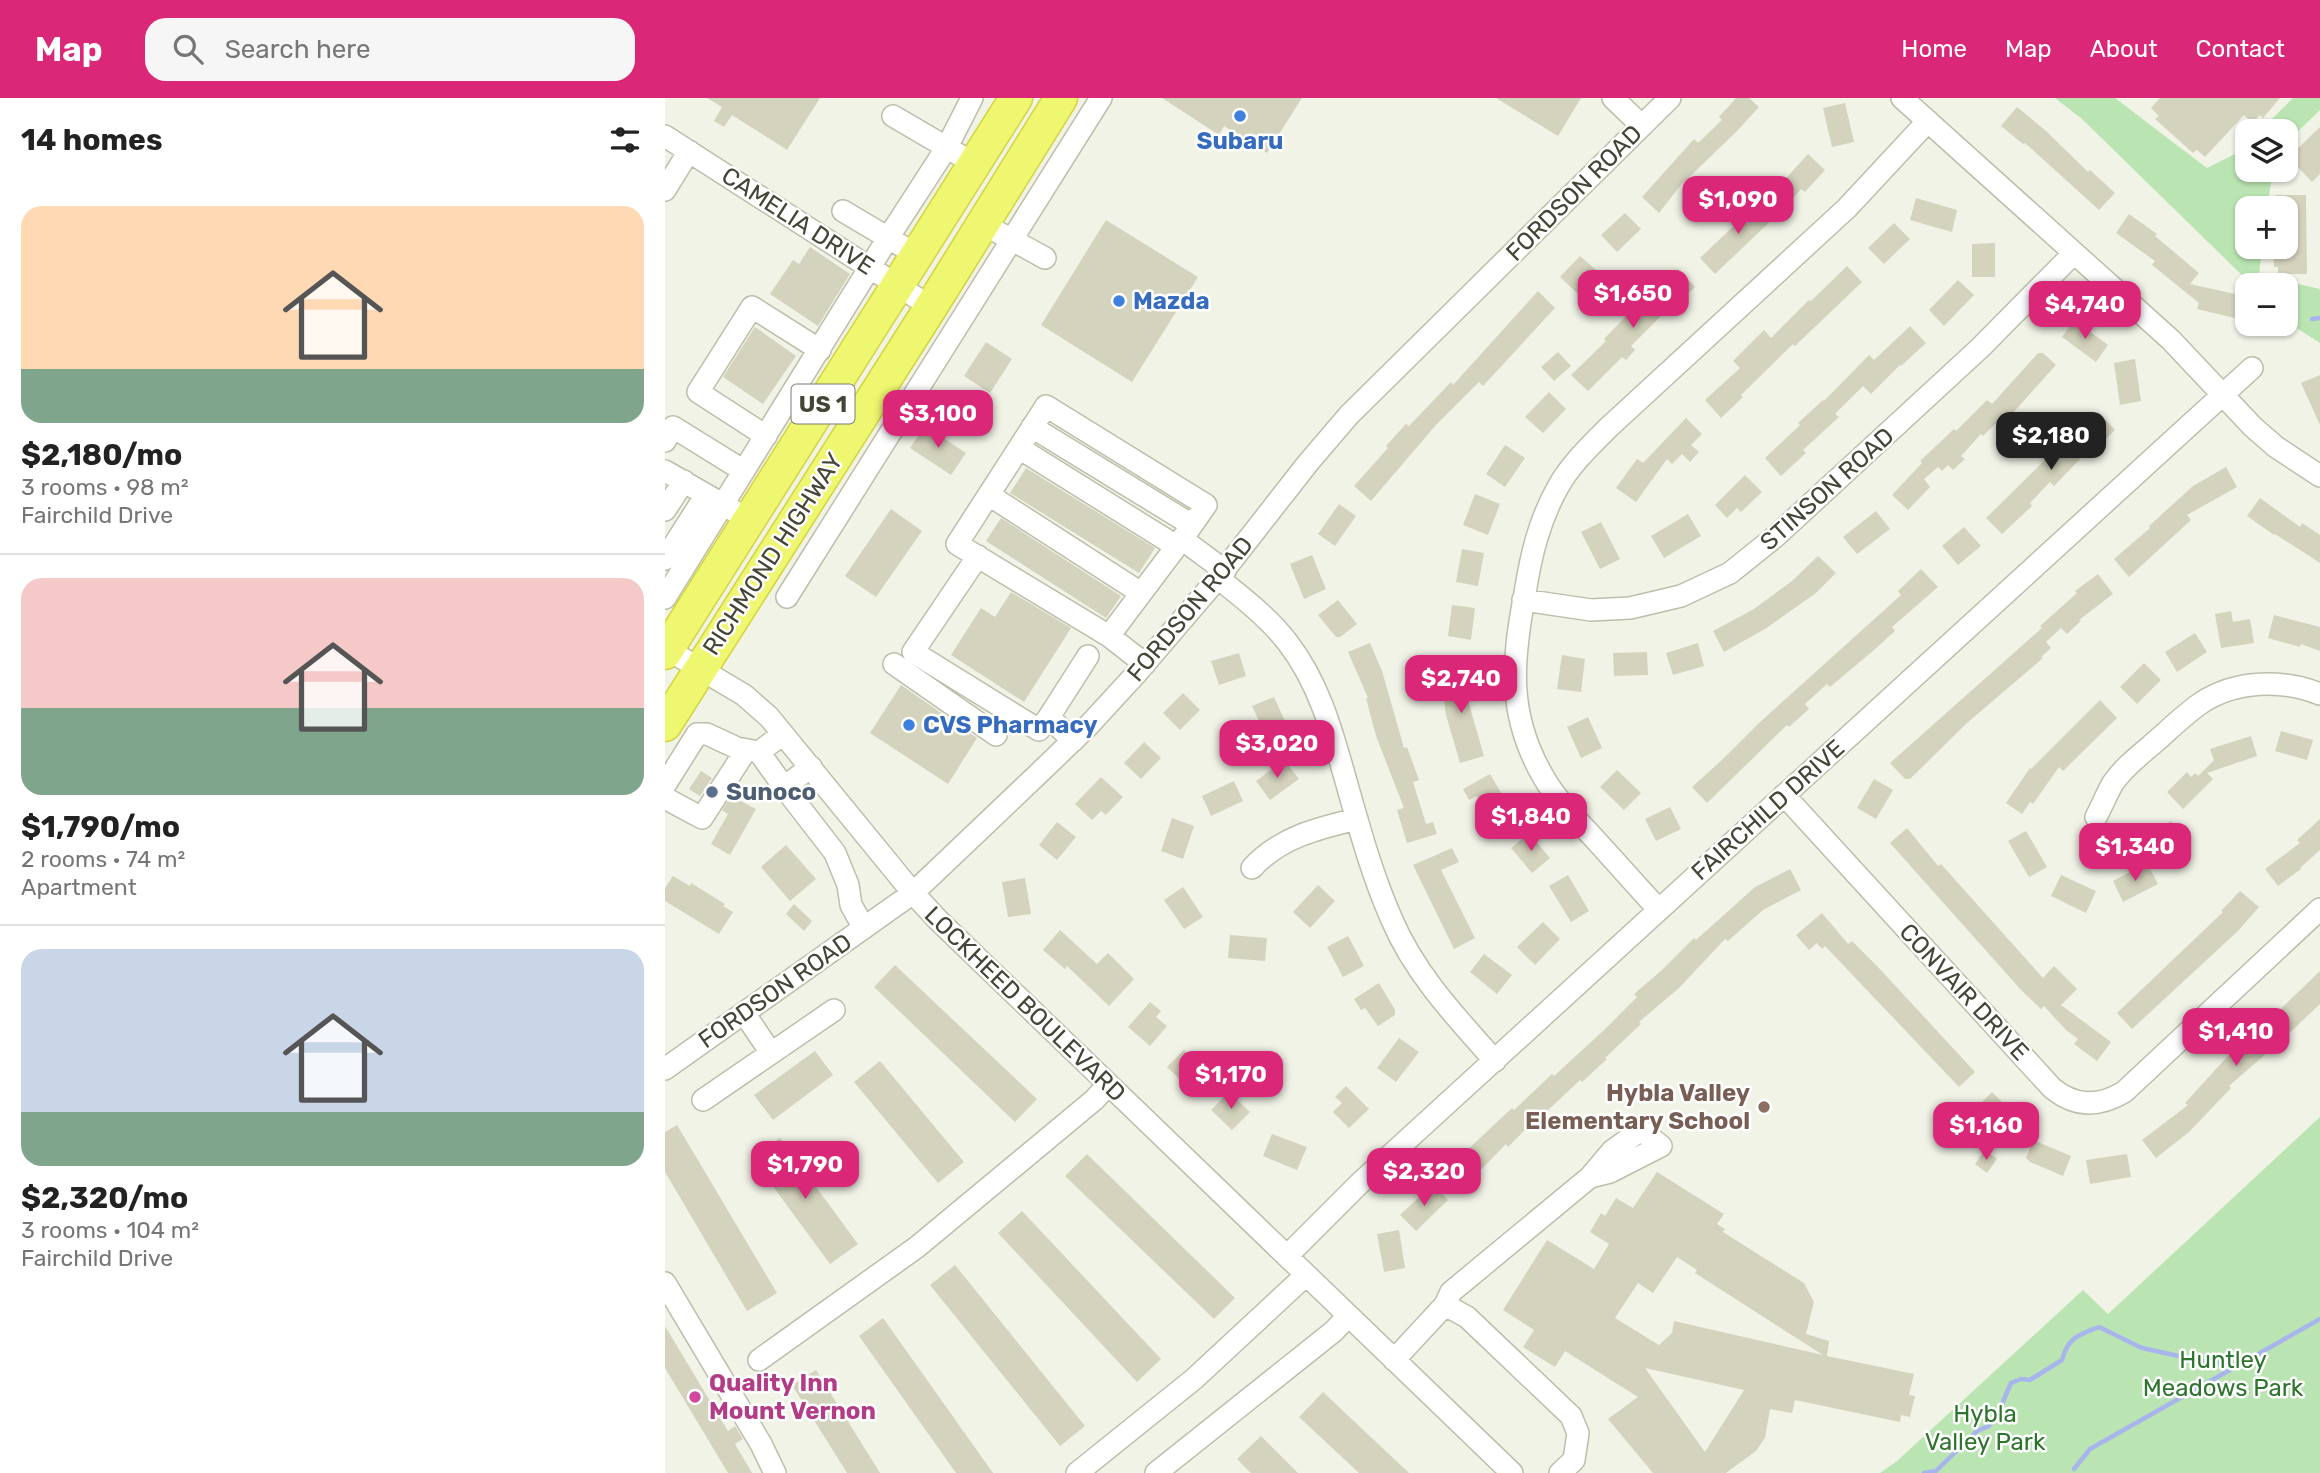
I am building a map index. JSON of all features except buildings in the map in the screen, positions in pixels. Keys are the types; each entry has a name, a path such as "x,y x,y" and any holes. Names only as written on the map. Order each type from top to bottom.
{"highway":[{"name":"RICHMOND HIGHWAY","path":"666,650 726,507 897,286 1016,98"},
{"name":"RICHMOND HIGHWAY","path":"665,725 1061,98"}],"street":[{"path":"665,598 726,507 744,471 947,147 972,98"},
{"path":"787,597 1101,98"},
{"path":"1612,98 1642,126"},
{"name":"FORDSON ROAD","path":"665,1069 912,893 1073,741 1145,664 1222,574 1349,415 1670,98"},
{"path":"1902,98 2171,340 2253,427 2276,447 2320,476"},
{"path":"893,116 975,164"},
{"path":"1659,910 1563,804 1545,780 1531,753 1519,719 1514,684 1514,658 1533,547 1542,520 1559,486 1579,457 1609,426 1847,208 1928,121"},
{"name":"CAMELIA DRIVE","path":"665,136 931,307"},
{"path":"665,190 689,151"},
{"path":"843,211 917,255"},
{"path":"983,223 1045,258"},
{"name":"STINSON ROAD","path":"1523,600 1591,611 1630,608 1681,596 1730,573 1776,536 1980,348 2074,253"},
{"path":"766,436 698,392 752,307 820,350"},
{"name":"FAIRCHILD DRIVE","path":"1287,1256 1360,1184 2252,368"},
{"path":"1109,636 1206,505 1046,406 957,544 1109,636 1145,664"},
{"path":"1032,427 1183,536 1289,644 1305,669 1330,722 1357,819 1383,898 1405,946 1447,1008 1495,1060"},
{"path":"668,429 744,471"},
{"path":"1019,448 1183,536"},
{"path":"665,510 670,474 726,507"},
{"path":"989,495 1141,593"},
{"path":"665,559 726,507"},
{"path":"779,545 809,562"},
{"path":"978,556 913,652 1039,730 1088,656"},
{"name":"LOCKHEED BOULEVARD","path":"666,650 701,668 757,705 859,825 912,893 1511,1473"},
{"path":"894,664 996,735"},
{"path":"2097,817 2113,784 2129,765 2202,703 2225,692 2255,684 2297,686 2320,694"},
{"path":"1049,717 1073,741"},
{"path":"665,785 697,734 707,734 737,748 752,751 835,853 848,885 851,905 864,928"},
{"path":"665,798 702,818 752,751 783,734"},
{"path":"784,787 811,767"},
{"name":"CONVAIR DRIVE","path":"1784,795 2052,1088 2070,1100 2083,1103 2097,1104 2124,1092 2320,909"},
{"path":"1252,867 1262,856 1294,837 1357,819"},
{"path":"828,844 859,825"},
{"path":"703,1100 834,1010"},
{"path":"744,1013 771,1053"},
{"path":"759,1360 916,1247 1094,1100 1108,1085"},
{"path":"1394,1360 1445,1304 1451,1292 1590,1177"},
{"path":"1077,1473 1194,1379 1306,1275"},
{"path":"665,1283 775,1473"},
{"path":"1445,1304 1467,1317 1571,1416 1578,1433 1574,1461 1560,1473"},
{"path":"1156,1473 1333,1331 1348,1315"}],"green space":[{"path":"2055,98 2115,98 2207,168 2235,154 2235,182 2271,182 2269,196 2235,196 2235,259 2261,259 2259,273 2240,273 2082,119"},
{"path":"2293,98 2320,98 2320,110 2298,131 2298,119 2272,119"},
{"path":"2298,284 2320,289 2320,343 2298,329"},
{"name":"Huntley Meadows Park","path":"2320,1117 2320,1473 1880,1473 1897,1461 2083,1290 2108,1314"}],"waterway":[{"path":"2312,319 2320,318"},
{"path":"2074,1469 2090,1449 2320,1319"},
{"path":"1924,1473 1936,1471 1977,1431 1989,1426 2011,1383 2021,1379 2030,1380 2062,1360 2071,1342 2099,1327 2142,1348 2206,1362 2237,1365"}],"place":[{"name":"Subaru","path":"1240,116"},
{"name":"Mazda","path":"1119,301"},
{"name":"CVS Pharmacy","path":"909,725"},
{"name":"Sunoco","path":"712,792"},
{"name":"Hybla Valley Elementary School","path":"1764,1107"},
{"name":"Quality Inn Mount Vernon","path":"695,1397"}],"park label":[{"name":"Hybla Valley Park","path":"1985,1428"}]}
